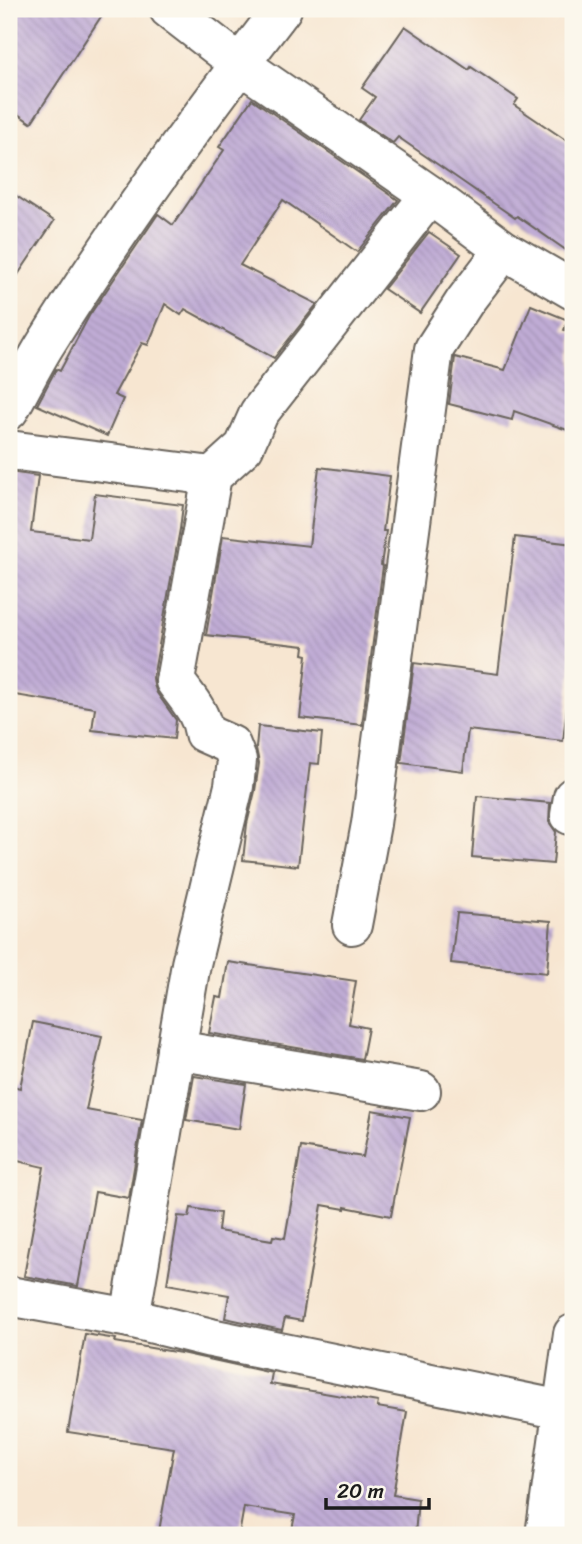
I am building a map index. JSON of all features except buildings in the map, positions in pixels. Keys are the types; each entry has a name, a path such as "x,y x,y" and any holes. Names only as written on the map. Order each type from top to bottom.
{"street":[{"path":"169,9 240,64 505,250 573,290"},
{"path":"9,410 45,346 140,202 282,9"},
{"path":"130,1318 191,964 234,786 237,760 231,746 204,733 196,710 175,681 212,476 244,447 259,413 430,195"},
{"path":"352,925 371,824 434,349 465,301 505,250"},
{"path":"9,450 212,476"},
{"path":"176,1050 421,1091"},
{"path":"9,1296 130,1318 211,1338 562,1410"},
{"path":"545,1535 573,1334"}]}
